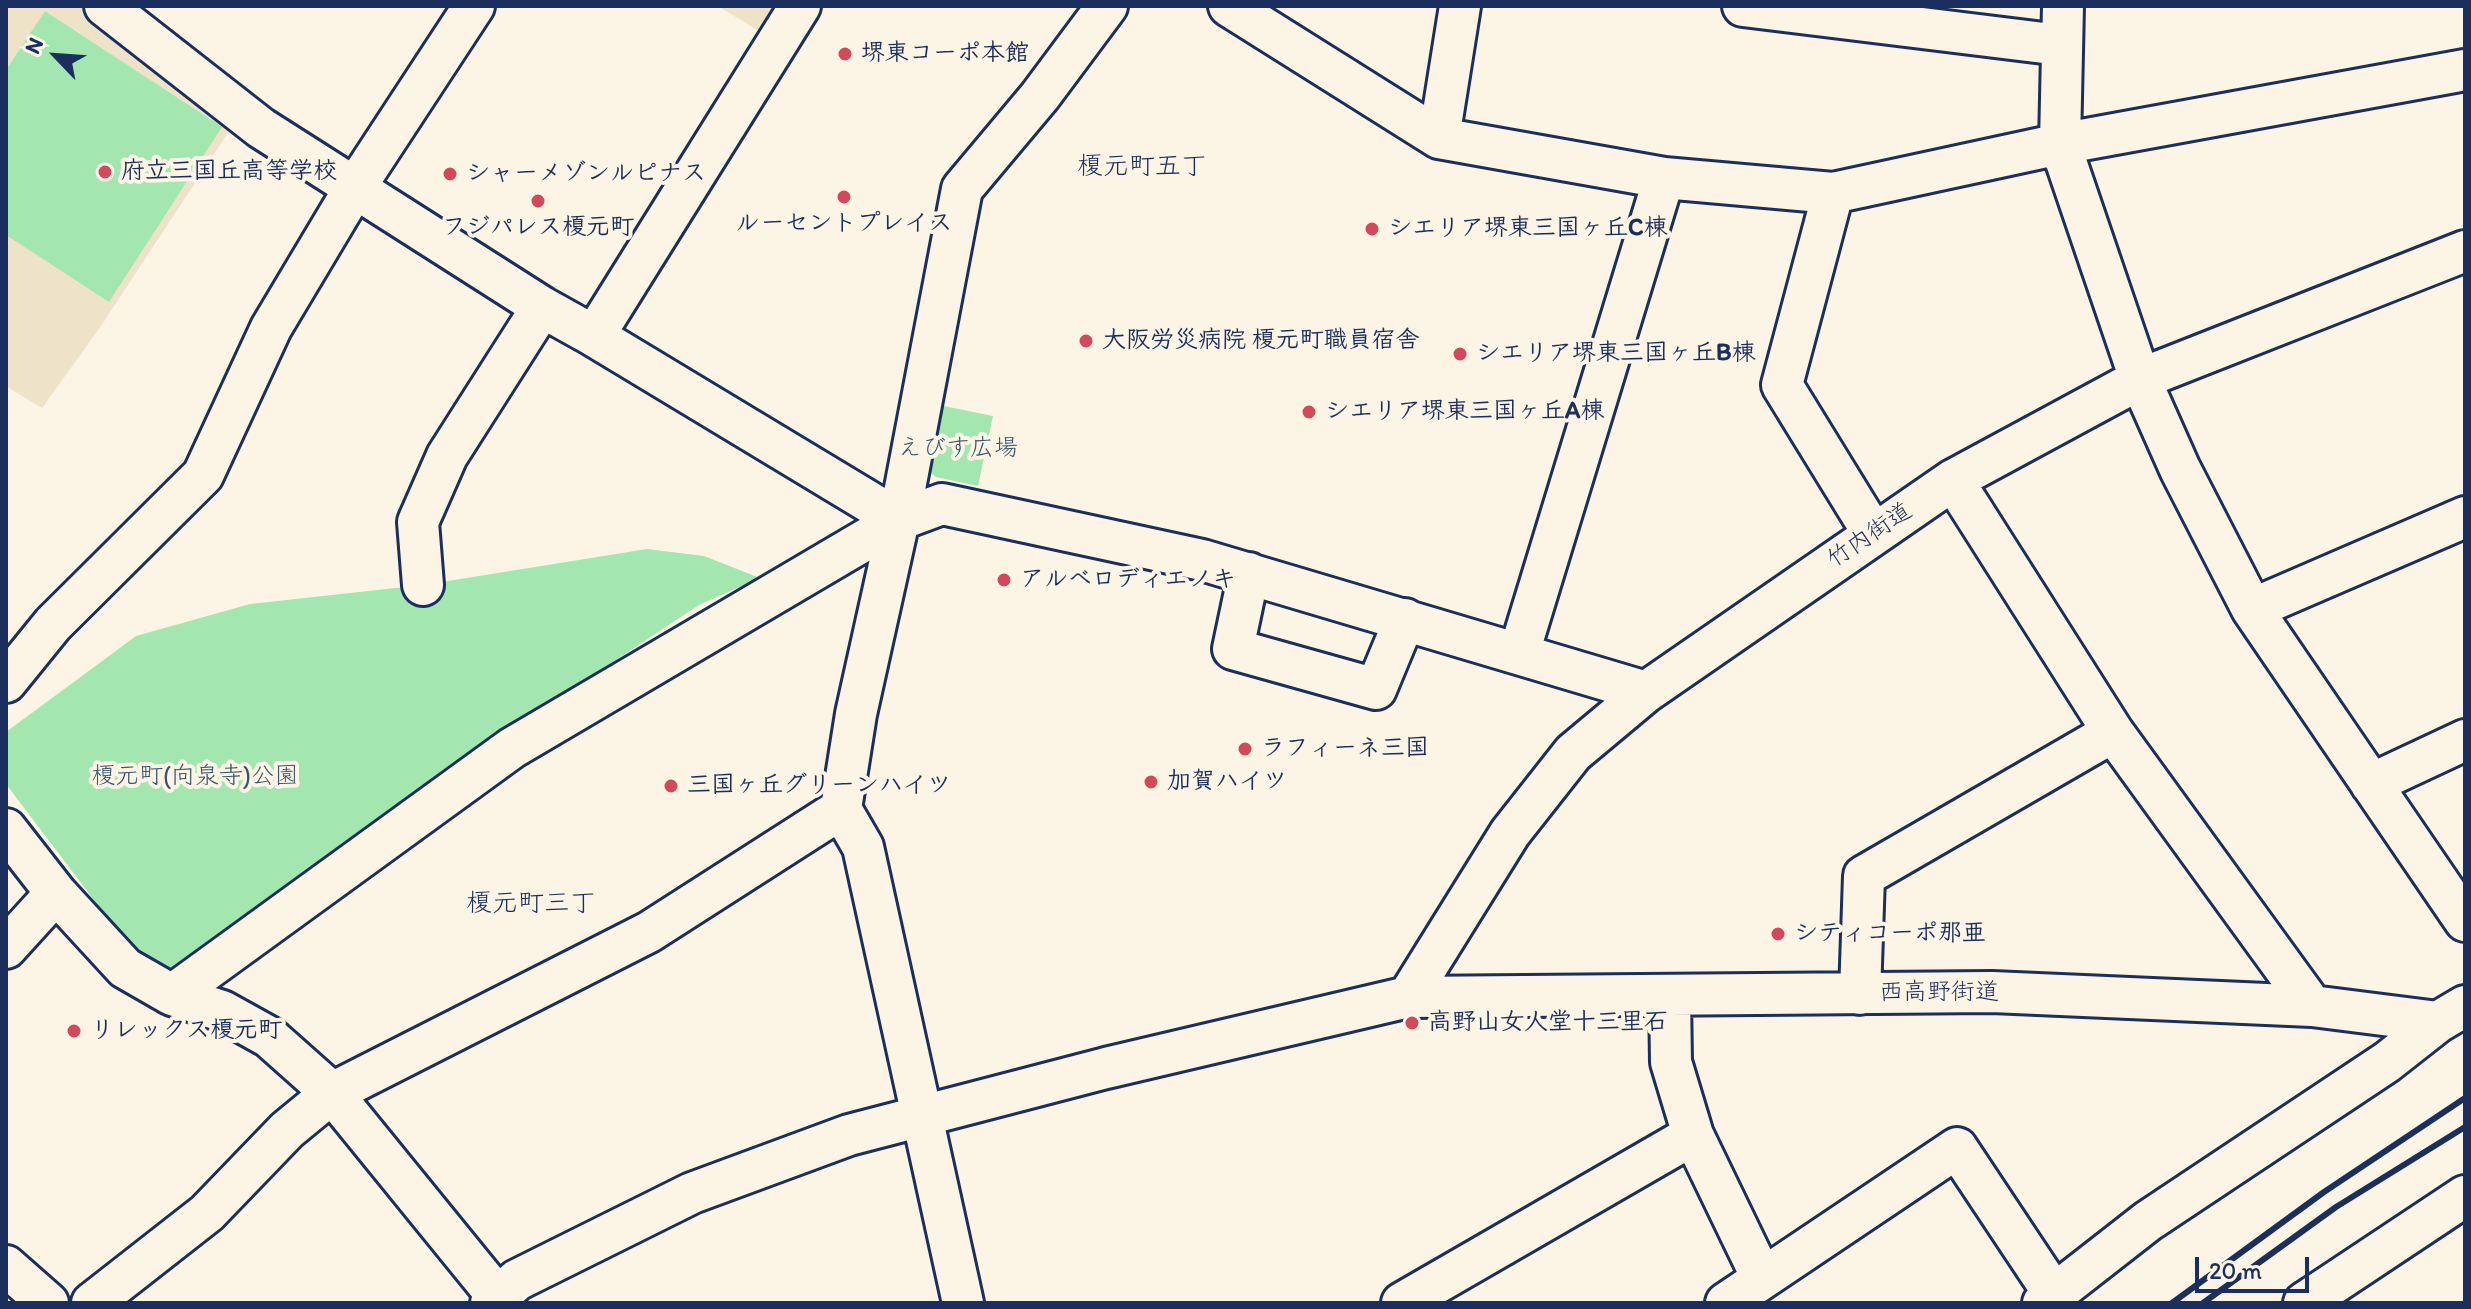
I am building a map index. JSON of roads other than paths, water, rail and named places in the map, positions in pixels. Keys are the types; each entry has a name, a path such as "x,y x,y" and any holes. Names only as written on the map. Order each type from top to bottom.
{"street":[{"path":"105,6 261,128 354,189 542,307 899,520"},
{"path":"8,676 53,624 203,475 271,328 354,189 474,6"},
{"path":"594,336 800,6"},
{"path":"963,1303 863,847 841,809 856,714 899,520 962,189 1040,96 1107,6"},
{"path":"1229,6 1439,138 1664,178 1833,193 2060,144 2465,70"},
{"path":"1439,138 1460,6"},
{"path":"1743,6 2062,25 2060,144 2140,379 2180,469 2252,609 2465,921"},
{"path":"1519,653 1664,178"},
{"path":"1833,193 1782,385 1873,533"},
{"name":"竹内街道","path":"1408,997 1510,833 1573,753 1646,692 1953,480 2140,379 2465,251"},
{"path":"423,585 418,522 447,456 542,307"},
{"path":"1953,480 2113,732 2312,1006"},
{"path":"172,995 512,748 899,520 942,504 1202,560 1646,692"},
{"path":"2252,609 2465,517"},
{"path":"1249,573 1233,649 1376,689 1405,619"},
{"path":"1860,994 1864,876 2113,732"},
{"path":"2371,784 2465,740"},
{"path":"92,1303 207,1213 287,1130 332,1093 649,932 841,809"},
{"path":"6,829 56,893 125,968 172,995 222,1011 269,1037 332,1093 494,1300"},
{"path":"6,948 56,893"},
{"name":"西高野街道","path":"494,1300 517,1280 692,1193 849,1135 1408,997 1992,992 2451,1014"},
{"path":"1670,996 1671,1062 1693,1135 1762,1278"},
{"path":"1726,1303 1957,1148 2049,1299 2148,1221 2387,1062 2451,1014"},
{"path":"1402,1303 1693,1135"},
{"path":"2304,1303 2465,1196"},
{"path":"6,1266 48,1303"}],"railway":[{"path":"2172,1303 2324,1192 2465,1098"},
{"path":"2203,1303 2336,1207 2465,1127"}],"place":[{"name":"堺東コーポ本館","path":"845,54"},
{"name":"府立三国丘高等学校","path":"105,172"},
{"name":"シャーメゾンルピナス","path":"450,174"},
{"name":"ルーセントプレイス","path":"844,197"},
{"name":"フジパレス榎元町","path":"538,201"},
{"name":"シエリア堺東三国ヶ丘C棟","path":"1372,229"},
{"name":"大阪労災病院 榎元町職員宿舎","path":"1086,341"},
{"name":"シエリア堺東三国ヶ丘B棟","path":"1460,354"},
{"name":"シエリア堺東三国ヶ丘A棟","path":"1309,412"},
{"name":"アルベロディエノキ","path":"1004,580"},
{"name":"ラフィーネ三国","path":"1245,749"},
{"name":"加賀ハイツ","path":"1151,782"},
{"name":"三国ヶ丘グリーンハイツ","path":"671,786"},
{"name":"シティコーポ那亜","path":"1778,934"},
{"name":"高野山女人堂十三里石","path":"1412,1023"},
{"name":"リレックス榎元町","path":"74,1031"}],"district":[{"name":"榎元町五丁","path":"1142,167"},
{"name":"榎元町三丁","path":"531,904"}],"park label":[{"name":"えびす広場","path":"958,449"},
{"name":"榎元町(向泉寺)公園","path":"195,777"}]}
